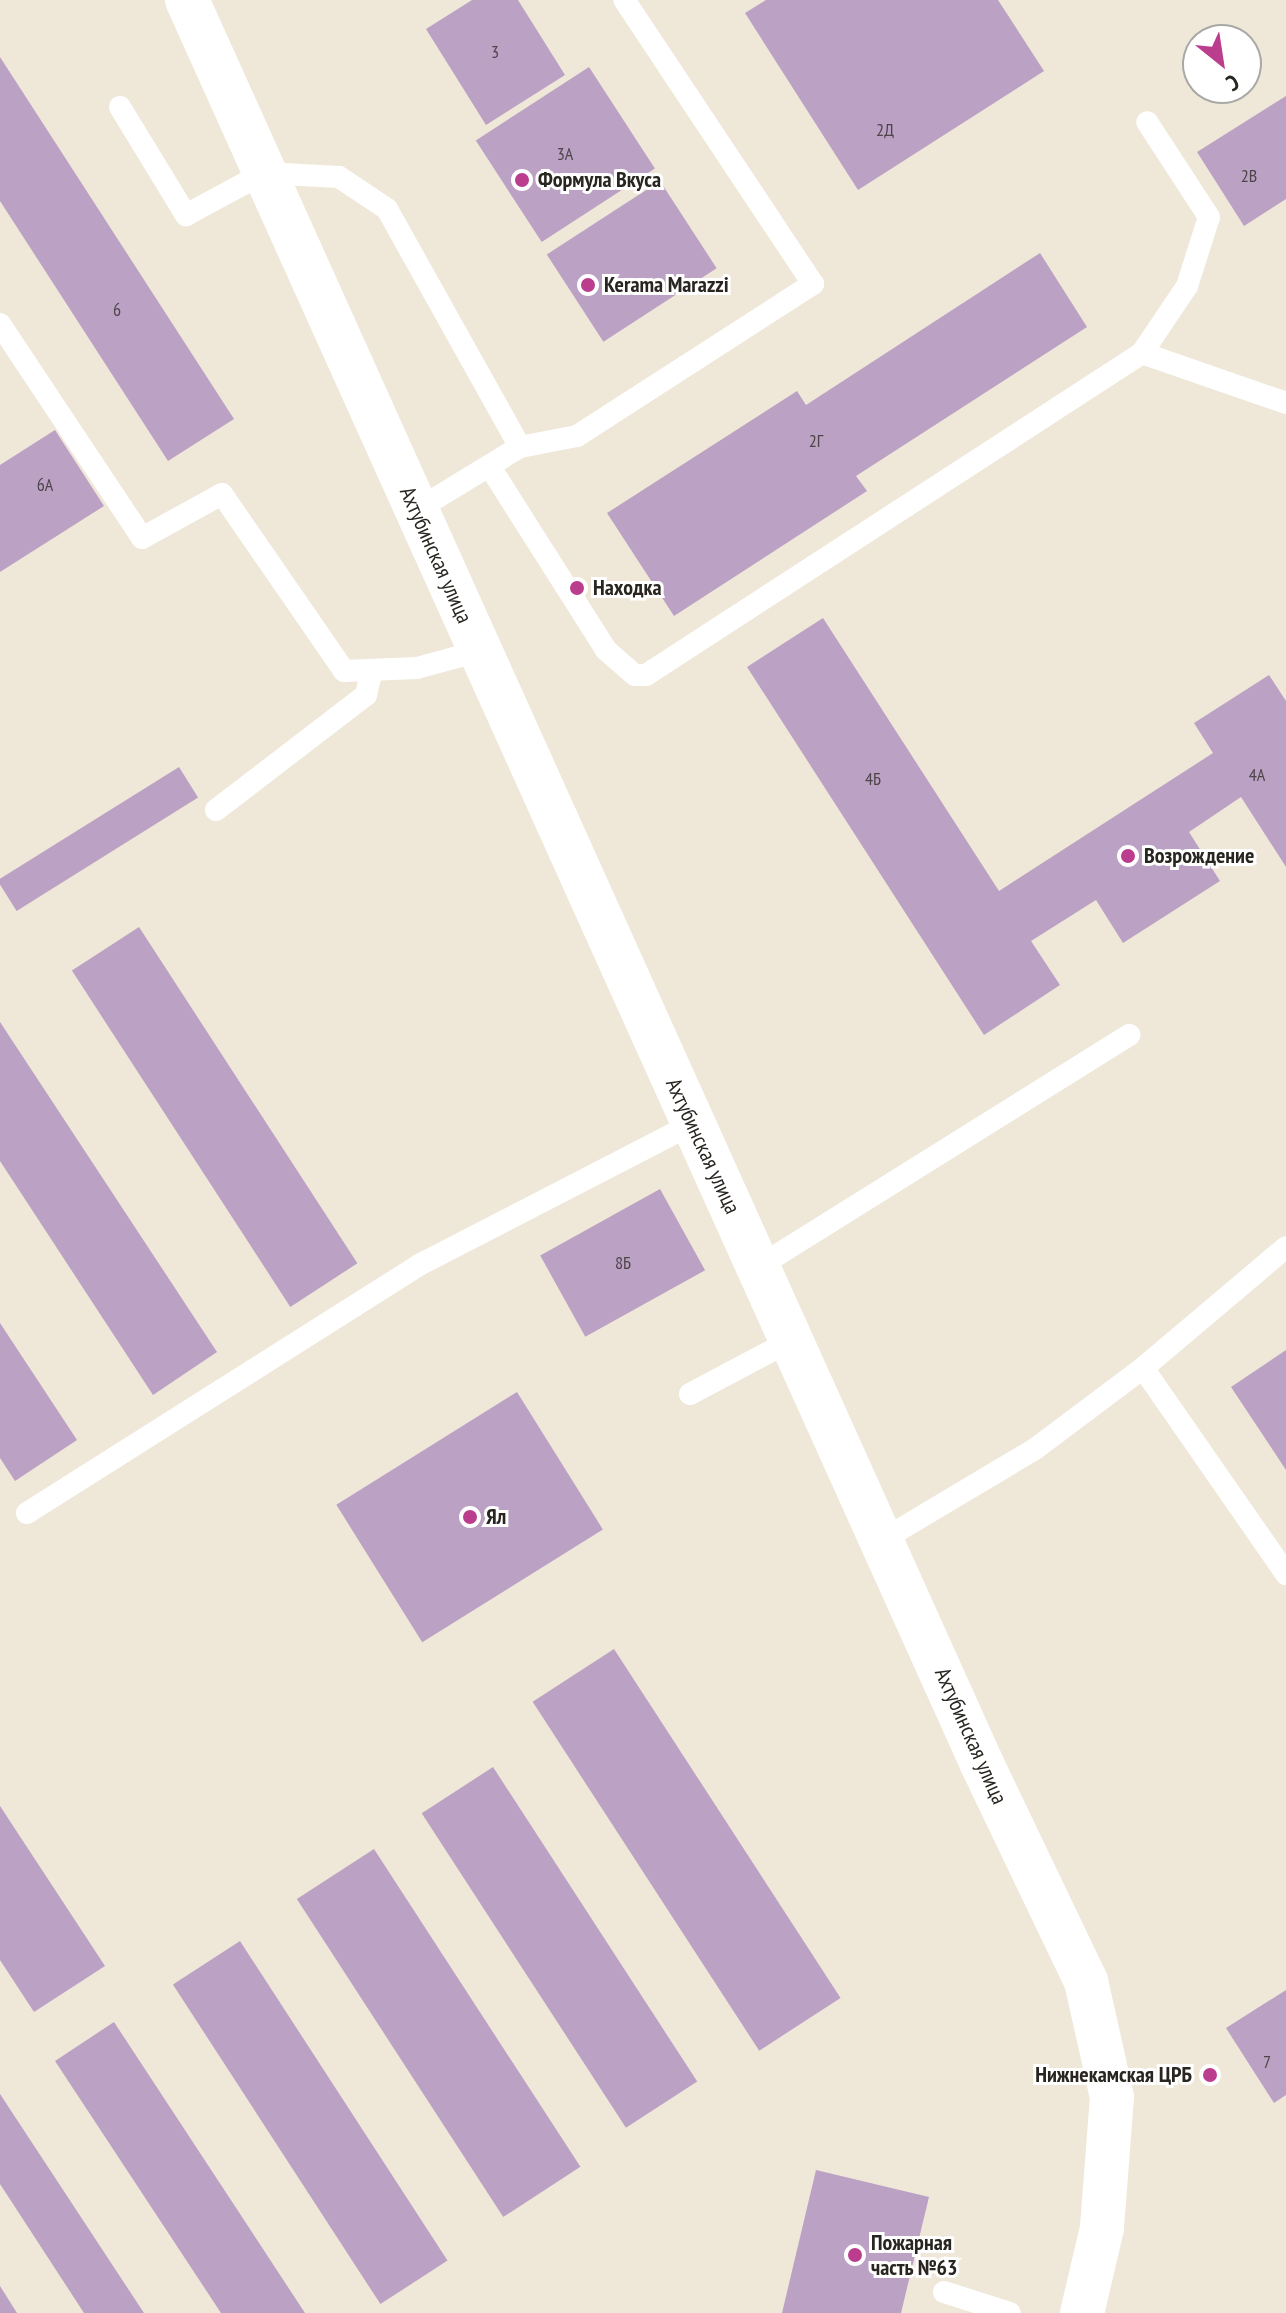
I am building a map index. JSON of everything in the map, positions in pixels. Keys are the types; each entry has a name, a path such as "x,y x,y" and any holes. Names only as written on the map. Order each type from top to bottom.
{"street":[{"name":"Ахтубинская улица","path":"187,0 692,1124 884,1539 981,1762 1086,1981 1112,2097 1102,2228 1082,2313"}],"lane":[{"path":"415,511 520,447 577,436 813,284 624,0"},
{"path":"120,107 186,215 264,173 339,177 387,209 520,447"},
{"path":"490,467 606,650 635,675 646,675 1142,353 1187,286 1209,217 1147,122"},
{"path":"0,324 142,538 222,494 344,671 417,668 479,651"},
{"path":"1142,353 1286,403"},
{"path":"216,810 366,695 372,670"},
{"path":"758,1267 1129,1035"},
{"path":"27,1513 419,1265 692,1124"},
{"path":"884,1539 1035,1449 1143,1368 1286,1247"},
{"path":"690,1394 792,1340"},
{"path":"1143,1368 1286,1574"},
{"path":"944,2292 1010,2313"}],"building":[{"path":"472,0 518,0 565,75 486,125 426,29"},
{"path":"766,0 998,0 1044,71 858,190 745,13"},
{"path":"0,57 234,419 168,461 0,201"},
{"path":"589,67 655,168 542,242 476,141"},
{"path":"1286,96 1286,199 1244,226 1197,152"},
{"path":"660,181 717,268 603,342 547,255"},
{"path":"1040,253 1087,327 856,476 867,491 674,616 607,513 797,391 806,405"},
{"path":"55,430 104,506 0,572 0,465"},
{"path":"823,618 999,891 1213,753 1194,723 1269,675 1286,701 1286,867 1241,797 1189,832 1220,881 1123,943 1096,900 1031,941 1060,985 984,1035 747,667"},
{"path":"179,767 198,798 17,911 0,884 0,879"},
{"path":"139,927 357,1263 290,1307 72,971"},
{"path":"0,1022 217,1352 153,1395 0,1161"},
{"path":"660,1189 705,1270 585,1337 540,1255"},
{"path":"0,1323 77,1440 15,1481 0,1458"},
{"path":"1286,1350 1286,1470 1231,1387"},
{"name":"Ял","path":"517,1392 603,1529 422,1642 336,1505"},
{"path":"614,1649 841,1998 759,2051 533,1702"},
{"path":"493,1767 697,2082 626,2128 422,1813"},
{"path":"0,1806 105,1966 34,2012 0,1960"},
{"path":"374,1849 580,2167 503,2217 297,1899"},
{"path":"240,1941 448,2261 380,2304 173,1985"},
{"path":"1286,1990 1286,2095 1274,2103 1226,2028"},
{"path":"114,2022 305,2313 221,2313 55,2061"},
{"path":"0,2094 144,2313 84,2313 0,2184"},
{"name":"Пожарная часть №63","path":"816,2170 929,2197 901,2313 782,2313"},
{"path":"0,2286 17,2313 0,2313"}],"place":[{"name":"Формула Вкуса","path":"522,180"},
{"name":"Kerama Marazzi","path":"588,285"},
{"name":"Находка","path":"577,588"},
{"name":"Возрождение","path":"1128,856"},
{"name":"Ял","path":"470,1517"},
{"name":"Нижнекамская ЦРБ","path":"1210,2075"},
{"name":"Пожарная часть №63","path":"855,2255"}]}
